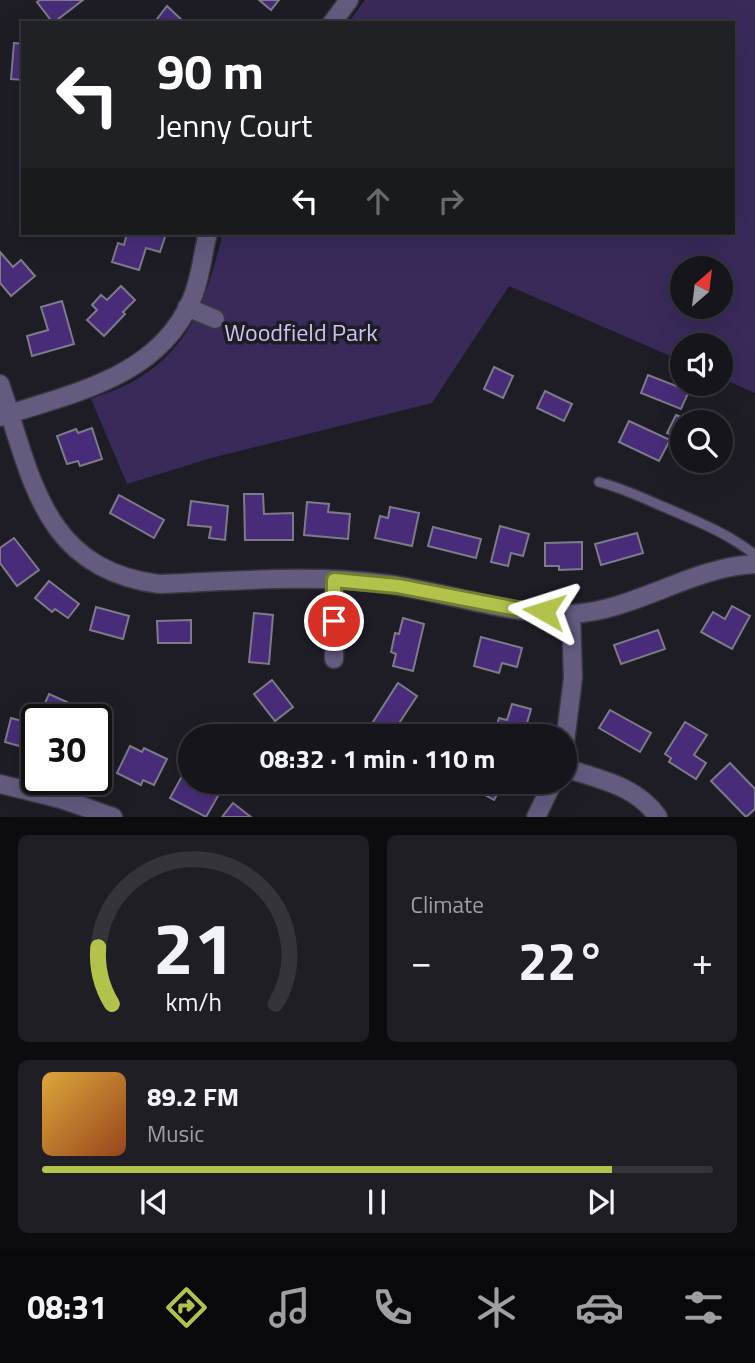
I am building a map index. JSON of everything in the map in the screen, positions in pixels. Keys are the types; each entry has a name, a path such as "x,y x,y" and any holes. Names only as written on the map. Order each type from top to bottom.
{"street":[{"path":"333,21 349,0"},
{"path":"5,415 90,388 128,371 161,344 187,307 201,267 208,235"},
{"path":"187,307 215,319"},
{"path":"0,384 5,415 46,513 57,530 80,553 105,569 132,579 159,584 334,580 402,586 517,609 571,614 620,603 709,573 755,564"},
{"path":"334,580 334,659"},
{"path":"567,724 573,678 571,614"},
{"path":"577,772 633,792 651,806 658,817"},
{"path":"0,784 61,799 113,817"},
{"path":"536,817 547,794"}],"lane":[{"path":"599,482 616,486 705,524 755,555"}],"green space":[{"name":"Woodfield Park","path":"365,0 755,0 755,393 733,383 733,333 670,333 670,356 509,286 432,403 211,458 127,484 91,399 120,388 156,365 185,334 204,297 222,235 735,235 735,21 349,21"}],"building":[{"path":"83,0 56,21 51,21 37,2"},
{"path":"259,0 279,0 271,10"},
{"path":"167,6 183,21 156,21"},
{"path":"14,43 21,44 21,80 11,79"},
{"path":"126,235 166,235 160,252 146,248 139,270 112,262 118,243 124,245"},
{"path":"0,252 13,267 21,260 35,276 11,296 0,283"},
{"path":"121,286 135,300 104,336 87,320 97,310 92,305 101,295 107,300"},
{"path":"62,301 74,344 32,356 27,336 48,330 41,307"},
{"path":"494,367 513,376 503,398 484,389"},
{"path":"648,375 670,384 670,396 687,396 681,409 641,393"},
{"path":"545,391 572,404 564,421 537,408"},
{"path":"629,421 670,440 659,461 619,442"},
{"path":"92,428 102,459 80,466 78,461 67,464 57,436 76,429 78,433"},
{"path":"244,494 263,494 264,514 293,513 293,540 245,540"},
{"path":"119,495 164,520 154,538 110,513"},
{"path":"191,501 228,506 225,540 209,538 211,527 188,525"},
{"path":"307,502 329,504 328,512 350,514 348,539 304,535"},
{"path":"390,507 419,513 412,546 375,538 380,516 388,518"},
{"path":"500,526 529,534 523,556 511,553 508,566 491,562"},
{"path":"433,527 481,539 476,558 428,546"},
{"path":"637,533 643,553 601,565 595,544"},
{"path":"14,538 39,570 17,586 0,563 0,548"},
{"path":"582,542 582,569 559,570 559,566 545,566 545,543"},
{"path":"49,581 79,604 68,618 55,609 52,612 35,598"},
{"path":"732,606 750,616 732,649 701,632 713,612 725,619"},
{"path":"96,607 129,616 123,639 90,630"},
{"path":"254,613 273,615 269,664 249,662"},
{"path":"403,618 424,624 413,671 393,666 396,654 391,652 395,633 399,634"},
{"path":"191,620 191,643 158,643 157,621"},
{"path":"658,630 665,649 621,664 614,645"},
{"path":"481,637 522,648 517,667 502,663 499,673 474,666"},
{"path":"272,680 293,707 275,721 254,694"},
{"path":"398,683 417,696 399,724 372,724"},
{"path":"49,694 67,702 66,704 45,704"},
{"path":"512,704 531,709 527,724 497,724 499,718 507,720"},
{"path":"610,710 651,733 640,752 599,728"},
{"path":"11,718 21,721 21,746 5,742"},
{"path":"685,722 707,735 694,755 706,763 696,779 669,762 671,758 665,754"},
{"path":"130,746 142,752 144,748 167,759 154,785 143,780 141,785 117,773"},
{"path":"730,763 755,789 755,809 746,817 711,781"},
{"path":"178,783 178,794 218,796 206,817 170,798"},
{"path":"483,794 497,794 494,800"},
{"path":"233,803 251,817 222,817"}],"route":[{"path":"334,621 334,580 412,588 471,601 544,611"}]}
